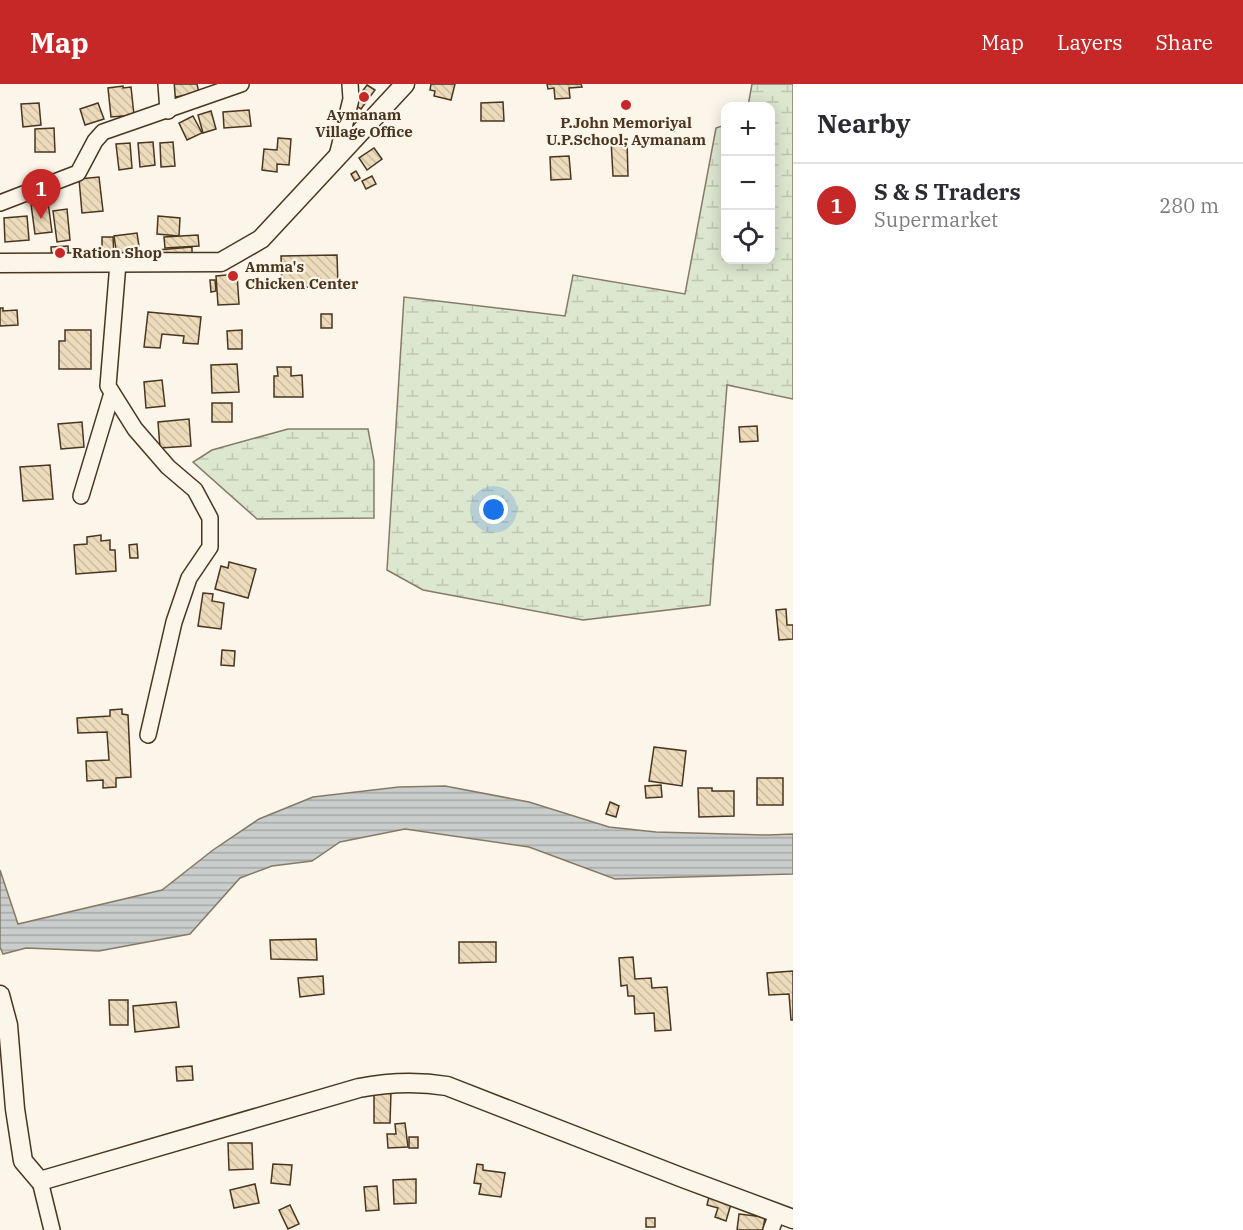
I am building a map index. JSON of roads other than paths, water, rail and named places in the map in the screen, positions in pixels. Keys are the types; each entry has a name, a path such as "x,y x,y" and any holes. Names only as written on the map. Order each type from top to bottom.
{"main road":[{"path":"0,263 221,262 261,238 405,84"},
{"path":"0,995 8,1025 15,1109 23,1161 40,1181 359,1088 395,1082 419,1082 447,1086 780,1221"}],"street":[{"path":"166,84 168,111"},
{"path":"0,203 78,173 95,141 103,132 241,84"},
{"path":"336,160 351,99 350,84"},
{"path":"118,263 108,386 135,429 168,467 195,490 210,518 210,547 189,579 174,622 148,735"},
{"path":"81,496 112,393"},
{"path":"40,1181 52,1230"}],"place":[{"name":"Aymanam Village Office","path":"364,97"},
{"name":"P.John Memoriyal U.P.School, Aymanam","path":"626,105"},
{"name":"S & S Traders","path":"41,219"},
{"name":"Ration Shop","path":"60,253"},
{"name":"Amma's Chicken Center","path":"233,276"}]}
